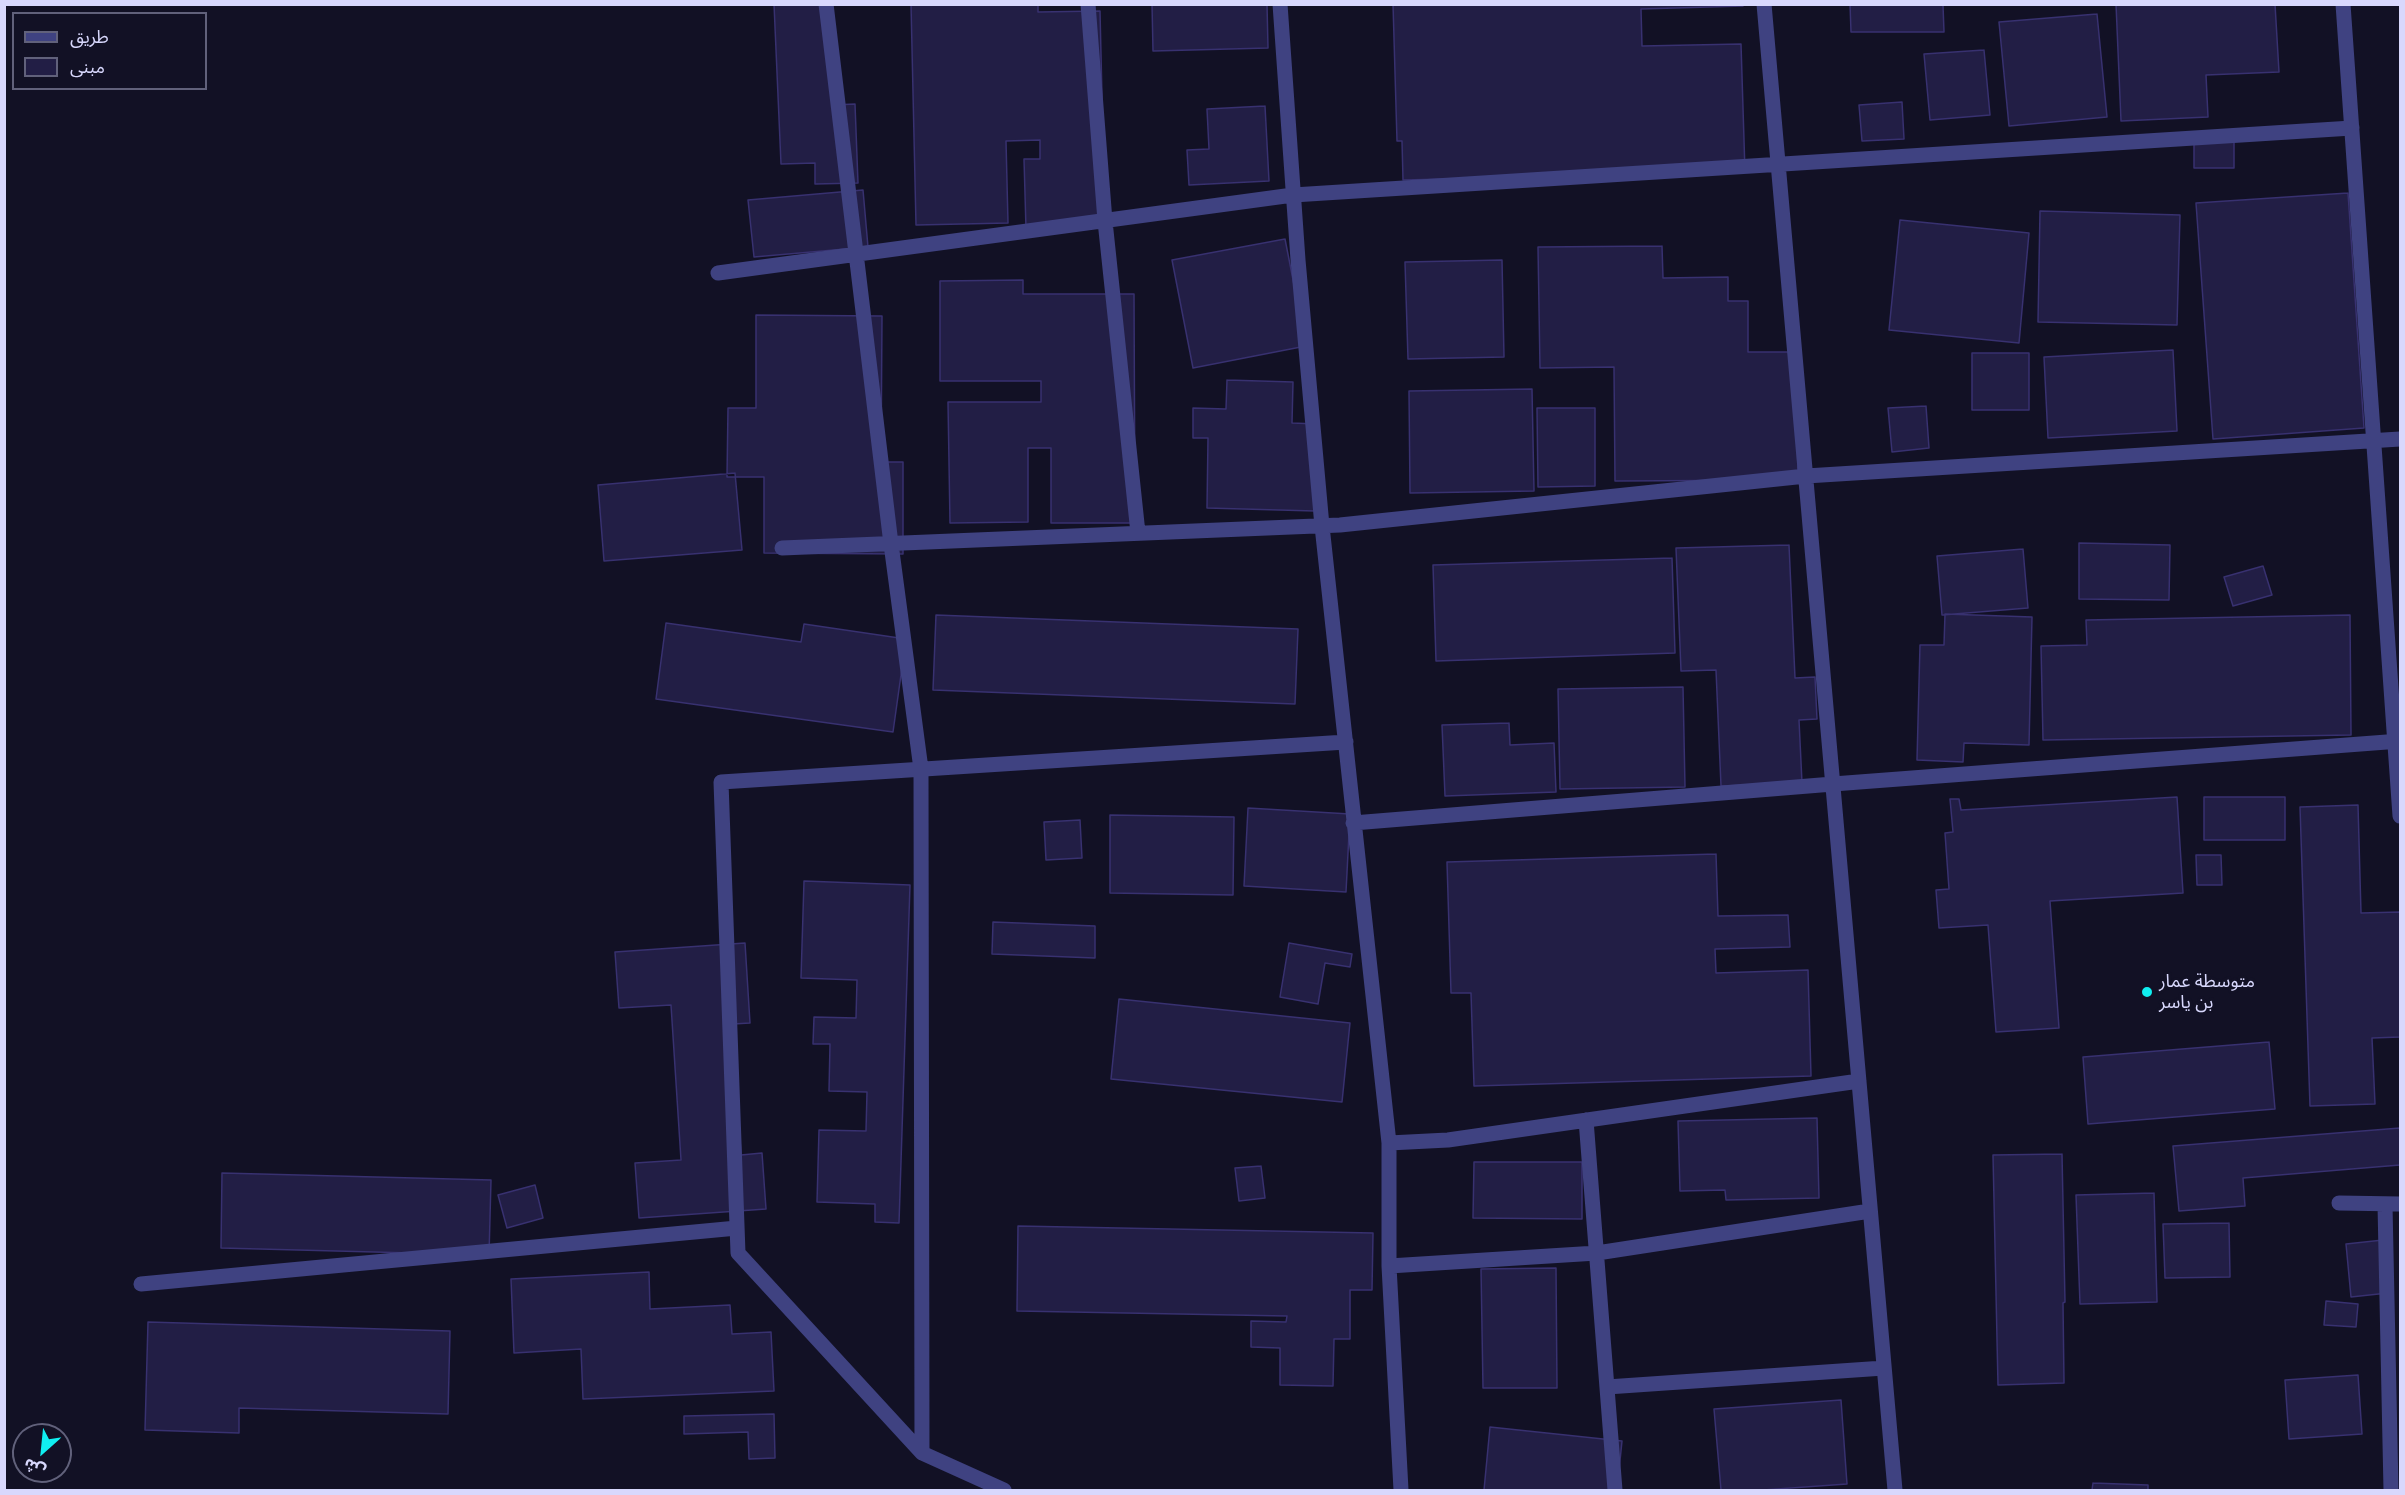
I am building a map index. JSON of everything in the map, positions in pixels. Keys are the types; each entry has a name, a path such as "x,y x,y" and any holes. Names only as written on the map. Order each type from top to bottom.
{"street":[{"path":"825,4 921,769 922,1453"},
{"path":"1088,4 1105,221 1138,533"},
{"path":"1280,4 1293,195 1322,526 1389,1143 1389,1266 1401,1491"},
{"path":"1764,4 1895,1491"},
{"path":"2343,4 2398,741 2400,816"},
{"path":"718,273 1293,195 2352,128"},
{"path":"782,548 1322,526 1806,476 2400,439"},
{"path":"1353,824 1833,784 2398,741"},
{"path":"1005,1491 922,1453 738,1253 721,782 1346,742"},
{"path":"1389,1143 1448,1140 1859,1081"},
{"path":"1587,1120 1615,1491"},
{"path":"2339,1203 2393,1205 2391,1491"},
{"path":"1389,1266 1597,1252 1870,1211"},
{"path":"141,1284 737,1228"},
{"path":"1607,1388 1884,1368"}],"building":[{"path":"774,4 828,4 833,105 855,104 858,183 815,184 815,163 781,164"},
{"path":"911,4 1038,4 1038,12 1100,11 1105,227 1026,229 1024,159 1040,159 1040,140 1006,141 1008,223 916,225"},
{"path":"1152,4 1267,4 1268,48 1153,51"},
{"path":"1393,4 1743,4 1743,6 1641,9 1642,46 1741,44 1745,172 1403,180 1402,141 1397,141"},
{"path":"1850,4 2027,5 1943,5 1944,32 1851,32"},
{"path":"2116,4 2275,4 2279,72 2206,75 2208,117 2121,121"},
{"path":"2097,14 2107,117 2009,126 1999,22"},
{"path":"1984,50 1990,115 1930,120 1924,54"},
{"path":"1902,102 1904,139 1862,141 1859,105"},
{"path":"1265,106 1269,181 1189,185 1187,150 1209,149 1207,109"},
{"path":"2234,140 2234,168 2194,168 2194,141"},
{"path":"863,190 868,247 754,257 748,200"},
{"path":"2348,193 2364,428 2213,439 2196,203"},
{"path":"2040,211 2180,215 2177,325 2038,322"},
{"path":"1900,220 2029,233 2019,343 1889,330"},
{"path":"1285,239 1306,346 1193,368 1172,260"},
{"path":"1662,246 1663,278 1728,277 1728,301 1748,301 1748,352 1796,352 1798,480 1615,481 1614,367 1540,368 1538,247"},
{"path":"1502,260 1504,357 1408,359 1405,262"},
{"path":"1023,280 1023,294 1134,294 1135,523 1051,523 1051,448 1028,448 1028,522 950,523 948,402 1041,402 1041,381 940,381 940,281"},
{"path":"756,315 882,316 881,462 903,462 903,554 764,553 764,477 727,477 728,408 756,408"},
{"path":"2173,350 2177,431 2048,438 2044,357"},
{"path":"1972,353 2029,353 2029,410 1972,410"},
{"path":"1227,380 1293,382 1292,423 1317,424 1315,511 1207,508 1208,438 1193,438 1193,408 1226,409"},
{"path":"1532,389 1534,491 1410,493 1409,391"},
{"path":"1926,406 1929,448 1892,452 1888,408"},
{"path":"1537,408 1595,408 1595,486 1538,487"},
{"path":"735,473 742,550 604,561 598,485"},
{"path":"2079,543 2170,545 2169,600 2079,599"},
{"path":"1789,545 1795,678 1815,677 1817,719 1799,720 1802,783 1721,786 1716,670 1681,671 1676,548"},
{"path":"2023,549 2028,608 1942,615 1937,556"},
{"path":"1672,558 1675,653 1436,661 1433,565"},
{"path":"2263,566 2272,595 2233,606 2224,577"},
{"path":"1945,614 2032,617 2029,745 1964,743 1963,762 1917,760 1920,645 1944,645"},
{"path":"936,615 1298,629 1295,704 933,690"},
{"path":"2350,615 2351,735 2043,740 2041,646 2087,645 2086,620"},
{"path":"666,623 801,642 804,624 906,639 893,732 656,699"},
{"path":"1683,687 1685,787 1560,789 1558,689"},
{"path":"1509,723 1510,745 1554,743 1556,792 1445,796 1442,725"},
{"path":"2177,797 2183,893 2050,901 2059,1028 1996,1032 1988,925 1939,928 1936,890 1949,889 1945,833 1953,832 1950,799 1959,799 1961,810"},
{"path":"2204,797 2285,797 2285,840 2204,840"},
{"path":"2358,805 2361,913 2400,912 2400,1037 2372,1038 2375,1104 2310,1106 2300,807"},
{"path":"1248,808 1350,814 1346,892 1244,886"},
{"path":"1110,815 1234,817 1233,895 1110,893"},
{"path":"1080,820 1082,858 1046,860 1044,822"},
{"path":"1716,854 1718,916 1788,915 1790,947 1715,949 1716,973 1808,970 1811,1076 1474,1086 1471,993 1451,993 1447,862"},
{"path":"2196,855 2221,855 2222,885 2197,885"},
{"path":"804,881 910,885 899,1223 875,1222 875,1204 817,1202 819,1130 866,1131 867,1092 829,1091 830,1044 813,1044 814,1017 856,1018 857,980 801,978"},
{"path":"993,922 1095,926 1095,958 992,954"},
{"path":"745,943 750,1023 733,1024 741,1155 762,1153 766,1209 639,1218 635,1163 681,1160 671,1005 619,1008 615,952"},
{"path":"1289,943 1352,954 1350,967 1325,963 1318,1004 1280,997"},
{"path":"1119,999 1350,1023 1342,1102 1111,1079"},
{"path":"2269,1042 2275,1109 2088,1124 2083,1057"},
{"path":"1817,1118 1819,1198 1726,1200 1725,1190 1680,1191 1678,1121"},
{"path":"2400,1128 2400,1165 2243,1178 2245,1206 2179,1211 2173,1146"},
{"path":"2062,1154 2064,1383 1998,1385 1993,1155"},
{"path":"1474,1162 1582,1162 1582,1219 1473,1218"},
{"path":"1261,1166 1265,1198 1239,1201 1235,1168"},
{"path":"222,1173 491,1180 489,1255 221,1248"},
{"path":"535,1185 543,1218 507,1228 498,1195"},
{"path":"2154,1193 2157,1302 2080,1304 2076,1195"},
{"path":"2229,1223 2230,1277 2165,1278 2163,1224"},
{"path":"1018,1226 1373,1233 1372,1290 1350,1290 1350,1339 1334,1339 1333,1386 1280,1385 1280,1348 1251,1347 1251,1321 1286,1322 1287,1316 1017,1311"},
{"path":"2383,1240 2388,1293 2351,1297 2346,1244"},
{"path":"1556,1268 1557,1388 1483,1388 1481,1269"},
{"path":"649,1272 650,1309 730,1305 732,1334 771,1332 774,1391 583,1399 581,1349 514,1353 511,1279"},
{"path":"2326,1301 2358,1304 2356,1327 2324,1325"},
{"path":"148,1322 450,1331 448,1414 239,1408 239,1433 145,1430"},
{"path":"2358,1375 2362,1434 2289,1439 2285,1380"},
{"path":"1841,1400 1847,1484 1763,1490 1721,1490 1714,1409"},
{"path":"774,1414 775,1458 749,1459 748,1432 684,1434 684,1416"},
{"path":"1490,1427 1622,1441 1617,1490 1484,1490"},
{"path":"2093,1483 2148,1485 2148,1490 2092,1490"}],"place":[{"name":"متوسطة عمار بن ياسر","path":"2147,992"}]}
